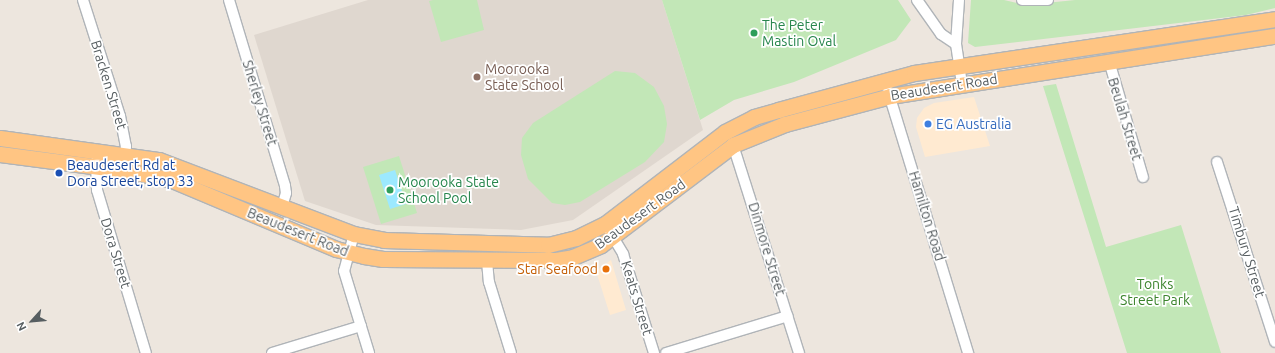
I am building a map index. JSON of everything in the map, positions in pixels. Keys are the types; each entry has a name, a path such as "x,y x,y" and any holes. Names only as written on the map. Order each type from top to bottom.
{"highway":[{"name":"Beaudesert Road","path":"0,138 159,160 188,169 354,234 413,243 534,246 562,243 605,224 738,125 772,111 885,79 959,66 1275,20"},
{"name":"Beaudesert Road","path":"0,154 95,168 123,170 172,180 347,253 383,259 487,261 556,260 573,257 613,237 733,145 785,124 890,96 1109,60 1275,36"}],"street":[{"name":"Bracken Street","path":"83,0 120,116 126,155 123,170"},
{"name":"Sherley Street","path":"229,0 285,186 286,193 282,207"},
{"path":"917,0 941,34 956,44"},
{"path":"959,0 956,44 962,84"},
{"path":"1022,0 1048,0"},
{"name":"Beulah Street","path":"1109,60 1143,178"},
{"name":"Hamilton Road","path":"885,79 968,353"},
{"name":"Dinmore Street","path":"733,145 799,353"},
{"name":"Dora Street","path":"97,152 95,168 97,190 146,353"},
{"name":"Timbury Street","path":"1217,162 1275,342"},
{"name":"Keats Street","path":"605,224 627,265 654,353"},
{"path":"354,234 344,264 346,278 369,353"},
{"path":"487,261 489,282 511,353"},
{"path":"666,353 788,316"},
{"path":"272,353 361,326"}],"shaded area":[{"name":"Moorooka State School","path":"368,0 662,0 703,130 573,220 521,230 376,225 305,201 254,35"},
{"path":"974,97 990,146 925,157 916,127 917,118 924,108 934,103"},
{"path":"611,260 626,310 610,315 596,271"}],"green space":[{"path":"477,0 484,30 441,42 429,1"},
{"path":"662,0 898,0 911,20 896,40 794,82 734,100 700,120"},
{"path":"971,0 1004,0 1026,5 1075,0 1275,0 1275,8 1246,15 975,47 968,43"},
{"path":"615,71 635,73 654,87 664,106 667,124 664,142 645,162 580,202 565,205 552,203 528,179 521,155 522,138 533,123"},
{"name":"Tonks Street Park","path":"1056,84 1106,247 1181,225 1221,353 1127,353 1043,86"},
{"name":"Moorooka State School Pool","path":"399,156 417,213 381,224 363,167"}],"water":[{"path":"395,170 406,204 390,209 379,175"}],"place":[{"name":"The Peter Mastin Oval","path":"754,33"},
{"name":"Moorooka State School","path":"477,77"},
{"name":"EG Australia","path":"928,124"},
{"name":"Beaudesert Rd at Dora Street, stop 33","path":"59,173"},
{"name":"Moorooka State School Pool","path":"390,190"},
{"name":"Star Seafood","path":"606,269"}]}
